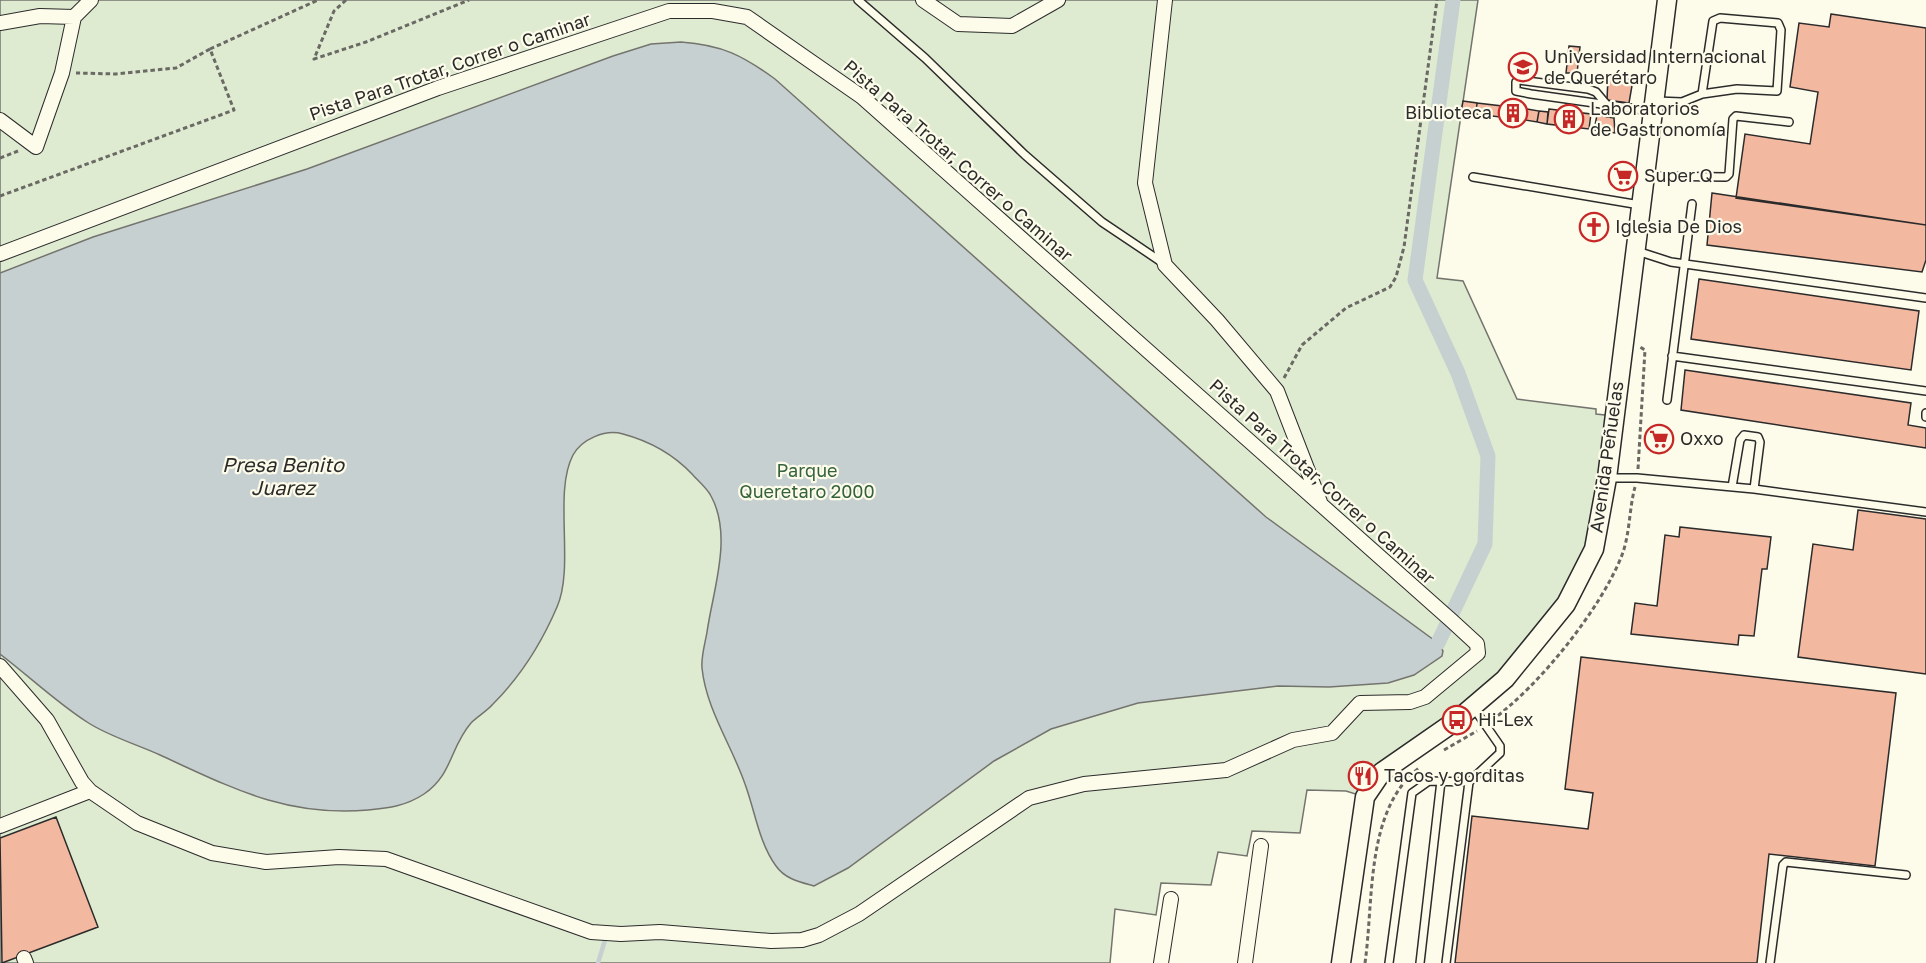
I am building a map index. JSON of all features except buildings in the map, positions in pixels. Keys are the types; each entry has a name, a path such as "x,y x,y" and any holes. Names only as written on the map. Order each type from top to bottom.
{"street":[{"path":"0,120 36,147 62,73 74,17 91,0"},
{"path":"923,0 958,24 1012,26 1058,0"},
{"path":"1165,0 1144,183 1165,265 1217,320 1277,391 1321,506"},
{"name":"Avenida Peñuelas","path":"1341,963 1365,797 1382,772 1473,707 1505,679 1566,604 1594,549 1607,478 1667,0"},
{"name":"Pista Para Trotar, Correr o Caminar","path":"0,254 427,92 669,11 713,11 747,17 862,97 1477,644 1478,653 1425,698 1410,702 1364,702 1351,711 1341,725 1328,735 1293,740 1226,770 1084,784 1029,798 859,914 819,935 802,940 716,939 660,932 621,934 591,932 386,859 339,857 266,862 212,853 137,823 90,791"},
{"path":"0,23 40,16 74,17"},
{"path":"0,666 47,720 82,782 90,791 0,826"},
{"path":"1245,963 1261,846"},
{"path":"1161,963 1171,899"}],"lane":[{"path":"858,0 925,58 1025,155 1093,214 1165,265"},
{"path":"1607,105 1596,92 1588,89 1519,80 1516,82 1517,92 1607,105 1653,106 1682,102 1702,94 1737,89 1777,91 1781,30 1778,23 1720,18 1713,21 1702,94"},
{"path":"1644,176 1662,179 1726,177 1729,174 1733,119 1736,116 1789,122"},
{"path":"1473,177 1640,205"},
{"path":"1667,400 1692,204"},
{"path":"1634,251 1684,264 1926,298"},
{"path":"1672,356 1926,390"},
{"path":"1732,487 1740,440 1744,435 1758,437 1760,442 1754,489"},
{"path":"1607,478 1754,489 1926,512"},
{"path":"1446,963 1469,782 1500,753 1500,746 1473,707"},
{"path":"1389,963 1413,793 1429,781 1469,782"},
{"path":"1420,963 1441,781"},
{"path":"1770,963 1783,865 1786,862 1906,875"}],"path":[{"path":"62,73 116,74 176,68 210,49 318,0"},
{"path":"346,0 334,11 314,58 366,42 469,0"},
{"path":"1277,391 1302,345 1346,308 1390,287 1396,277 1404,248 1437,0"},
{"path":"0,196 234,110 210,49"}],"green space":[{"name":"Parque Queretaro 2000","path":"0,0 1478,0 1437,278 1463,281 1517,399 1596,409 1596,414 1614,416 1610,478 1566,604 1505,679 1365,797 1346,791 1307,790 1300,833 1252,831 1247,856 1218,852 1211,885 1161,883 1156,915 1115,909 1110,963 0,963"}],"water":[{"name":"Presa Benito Juarez","path":"695,43 731,53 775,79 1266,517 1438,643 1443,651 1442,656 1414,675 1388,683 1329,687 1278,686 1138,703 1051,729 994,761 848,868 814,886 784,874 770,857 761,837 740,770 714,713 704,683 703,654 720,563 721,546 717,512 711,496 685,467 669,455 652,445 623,434 602,434 582,444 573,455 567,471 565,489 565,551 562,590 557,607 537,646 503,694 464,732 441,778 424,794 404,804 368,810 338,811 311,809 260,798 95,727 64,706 0,654 0,273 93,237 307,169 613,56 651,44"}],"waterway":[{"path":"1438,643 1485,544 1488,456 1458,373 1415,280 1453,0"},
{"path":"598,963 606,937"}],"place":[{"name":"Universidad Internacional de Querétaro","path":"1523,67"},
{"name":"Biblioteca","path":"1513,113"},
{"name":"Laboratorios de Gastronomía","path":"1569,119"},
{"name":"Super Q","path":"1623,176"},
{"name":"Iglesia De Dios","path":"1594,227"},
{"name":"Oxxo","path":"1659,439"},
{"name":"Hi-Lex","path":"1457,720"},
{"name":"Tacos y gorditas","path":"1363,776"}]}
